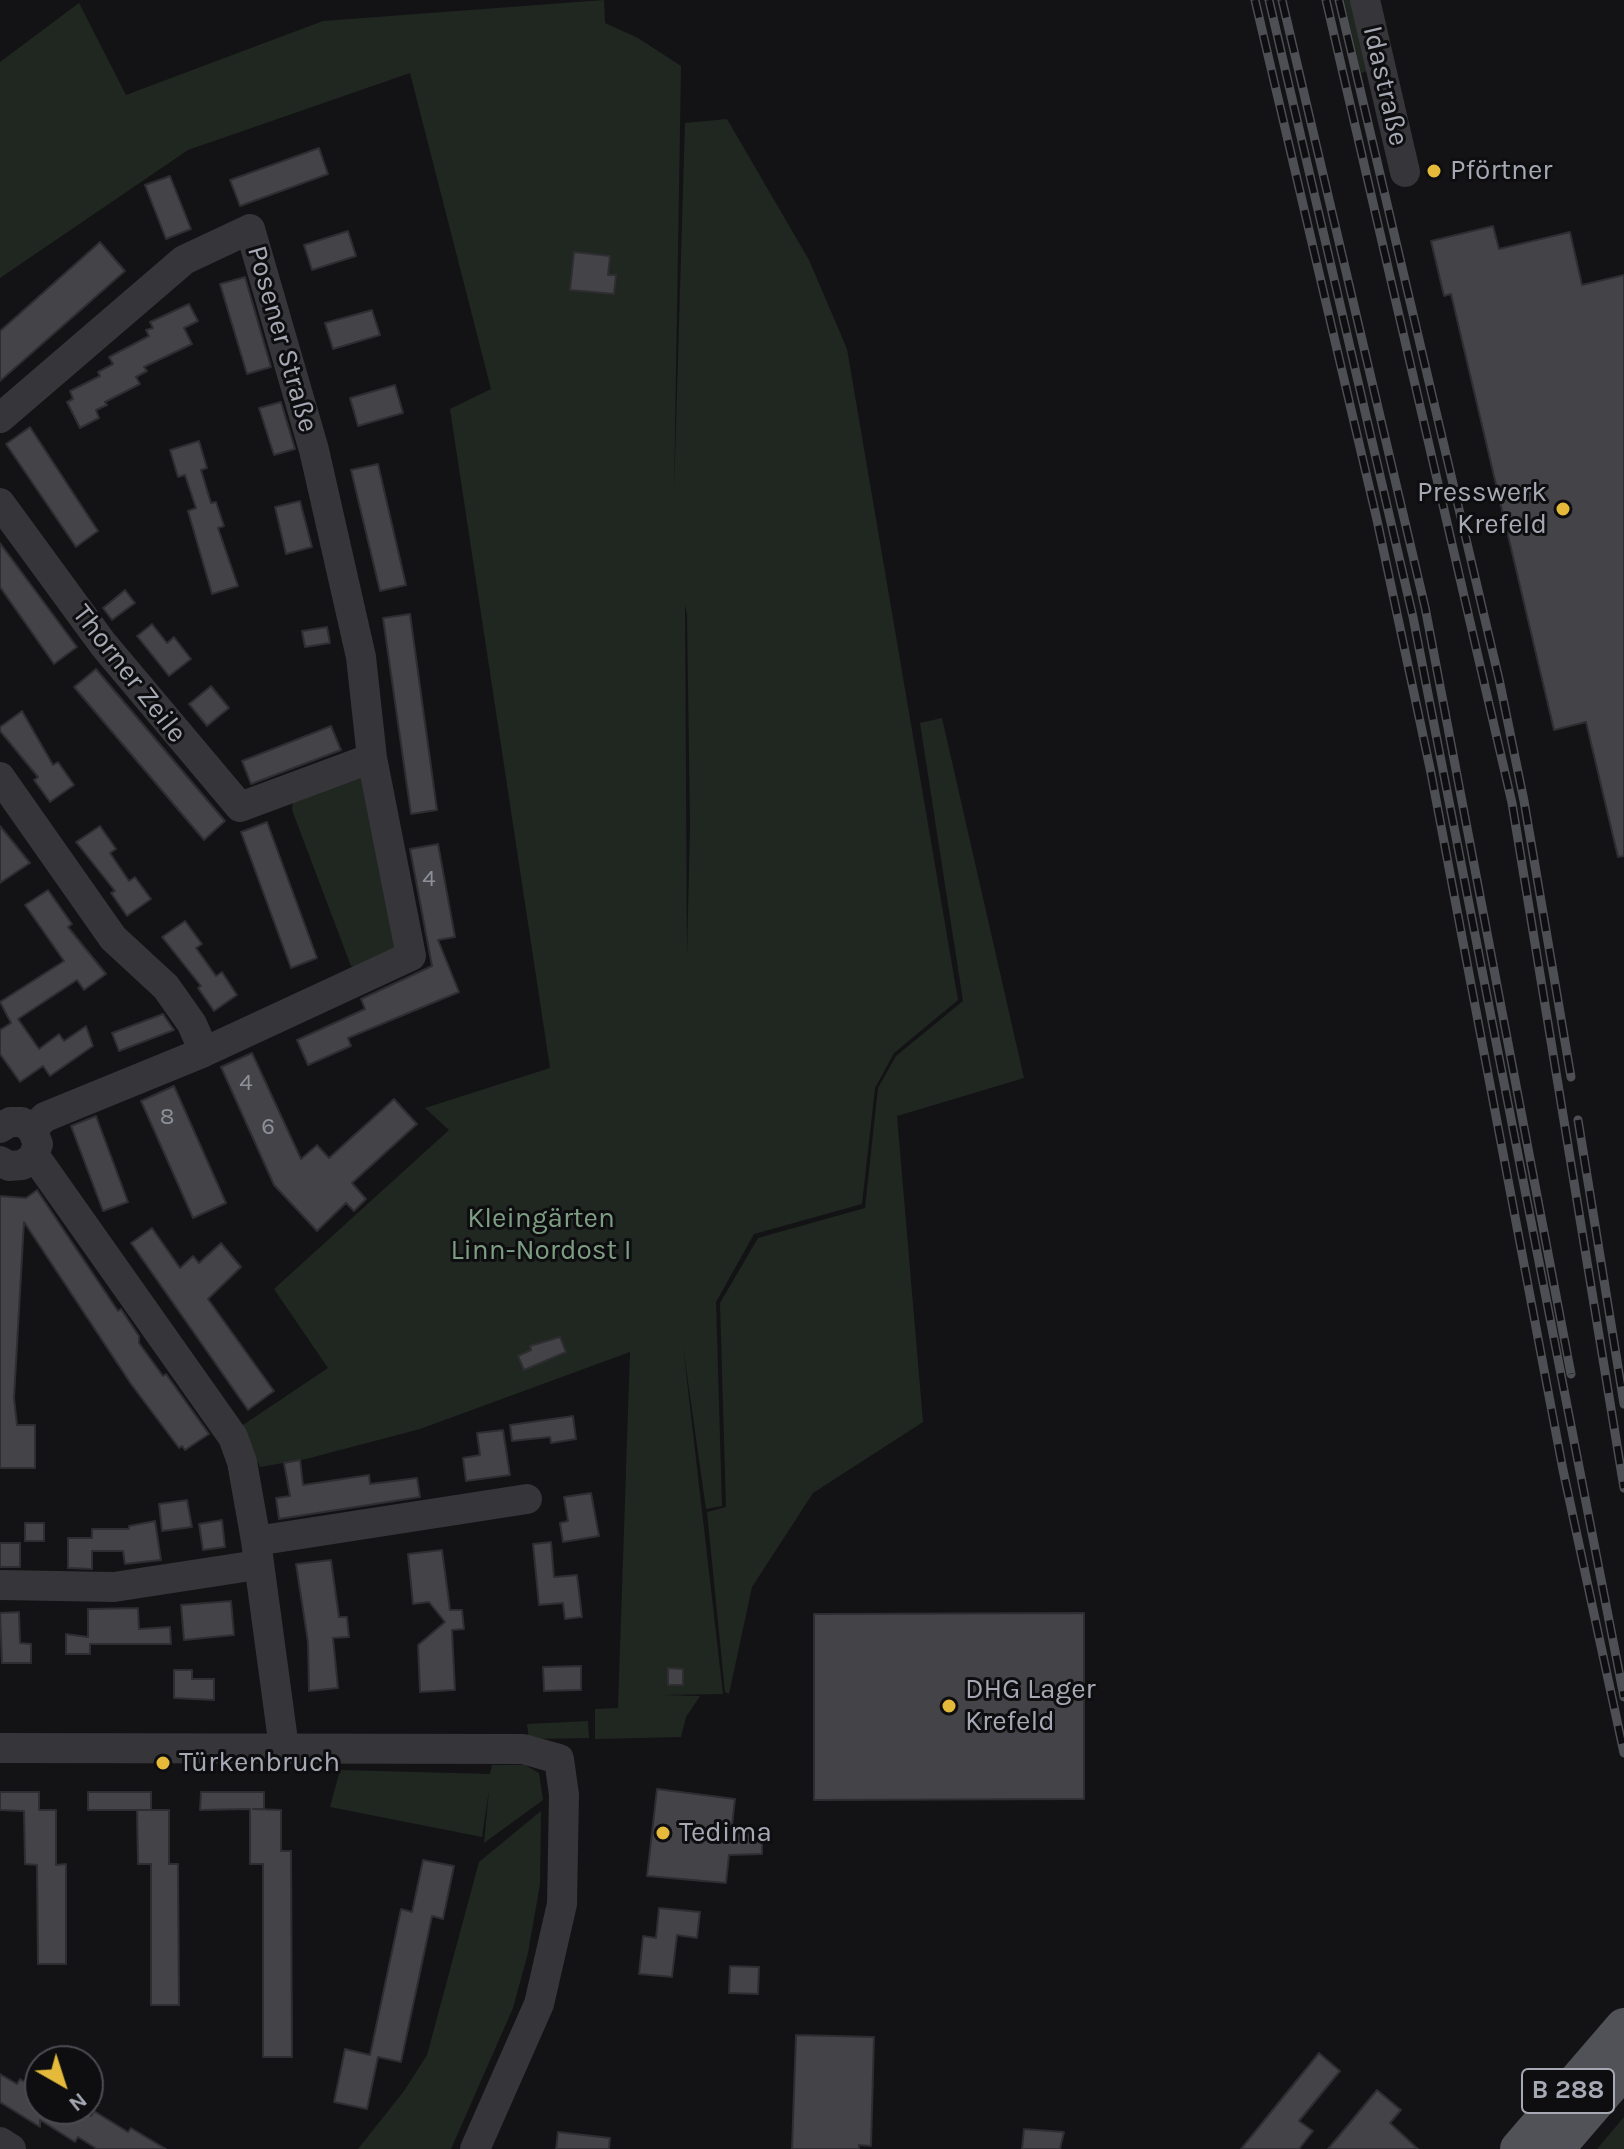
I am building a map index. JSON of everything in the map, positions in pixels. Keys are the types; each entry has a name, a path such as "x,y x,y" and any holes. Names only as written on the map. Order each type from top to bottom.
{"main road":[{"name":"B 288","path":"1519,2149 1622,2043"},
{"name":"B 288","path":"1555,2149 1622,2043"}],"street":[{"name":"Idastraße","path":"1365,0 1405,172"},
{"name":"Posener Straße","path":"0,418 184,260 250,229 314,450 361,657 372,758"},
{"name":"Thorner Zeile","path":"0,503 103,644 240,807 372,758"},
{"path":"15,1128 204,1052 411,956 372,758"},
{"path":"0,777 113,938 166,987 192,1024 204,1052"},
{"path":"1,1163 22,1165 15,1128"},
{"path":"15,1128 233,1437 242,1462 257,1553 284,1748"},
{"path":"0,1585 114,1587 257,1553 527,1499"},
{"path":"0,1748 523,1749 559,1759 564,1795 562,1904 539,2004 475,2149"},
{"path":"0,2142 11,2149"}],"green space":[{"name":"Kleingärten Linn-Nordost I","path":"604,0 605,23 638,38 681,66 674,493 685,123 727,119 809,260 847,349 958,1000 894,1053 875,1088 862,1204 754,1234 716,1302 722,1506 706,1509 683,1346 723,1694 661,1695 700,1696 686,1717 681,1737 595,1739 595,1709 618,1708 630,1352 420,1429 306,1459 260,1467 240,1427 328,1368 274,1289 449,1130 425,1108 550,1068 450,409 491,389 410,73 188,150 0,278 0,62 79,3 126,95 323,21","holes":["685,605 690,826 687,956"]},
{"path":"1344,0 1353,0 1368,71 1361,73"},
{"path":"942,718 1024,1078 897,1116 923,1422 813,1493 752,1587 729,1694 725,1692 707,1512 726,1507 720,1303 758,1238 865,1208 878,1088 896,1056 963,1001 920,723"},
{"path":"362,772 397,950 358,967 351,966 292,810 293,800"},
{"path":"588,1721 589,1738 529,1739 527,1724"},
{"path":"492,1765 525,1765 539,1773 543,1800 484,1843 489,1790 482,1837 330,1807 340,1770 490,1774"},
{"path":"541,1811 540,1884 528,1953 513,2008 451,2149 358,2149 404,2091 427,2055 479,1862"},
{"path":"1624,2117 1624,2149 1597,2149"}],"building":[{"path":"319,148 328,174 240,206 230,180"},
{"path":"170,176 191,229 166,239 145,185"},
{"name":"Presswerk Krefeld","path":"1493,226 1499,249 1570,232 1582,285 1624,275 1624,856 1618,857 1586,722 1554,730 1451,294 1444,296 1431,241"},
{"path":"348,231 356,256 312,270 304,245"},
{"path":"100,242 125,271 0,381 0,331"},
{"path":"574,252 610,256 608,275 616,275 614,294 570,290"},
{"path":"245,277 271,367 247,374 220,284"},
{"path":"189,304 198,321 184,328 192,344 144,367 147,371 136,377 140,384 105,402 107,405 96,410 99,418 80,428 67,402 73,399 70,391 100,376 98,372 113,364 109,357 149,336 146,330 153,328 150,322"},
{"path":"372,310 380,335 333,349 325,323"},
{"path":"395,385 403,413 358,426 350,398"},
{"path":"281,402 295,449 274,455 259,408"},
{"path":"30,427 98,531 76,547 6,444"},
{"path":"199,441 207,468 201,470 211,503 216,502 224,526 218,528 238,586 212,594 188,511 196,508 185,475 178,477 170,450"},
{"path":"378,464 406,585 380,591 351,470"},
{"path":"300,501 312,547 286,554 275,507"},
{"path":"0,543 77,647 54,664 0,587"},
{"path":"125,590 135,603 112,620 103,608"},
{"path":"410,614 437,810 411,814 383,618"},
{"path":"152,624 167,643 174,637 191,659 169,676 137,636"},
{"path":"327,627 330,643 305,647 302,631"},
{"path":"96,669 225,821 204,840 74,687"},
{"path":"211,686 229,708 207,726 189,704"},
{"path":"22,711 53,765 58,762 74,785 50,802 34,780 38,777 0,731 0,727"},
{"path":"331,726 341,750 251,784 242,761"},
{"path":"267,822 317,958 291,968 241,832"},
{"path":"0,826 30,863 0,883"},
{"path":"100,826 116,849 110,853 129,881 135,877 151,899 127,916 111,893 115,891 76,842"},
{"path":"438,844 455,937 438,940 459,992 348,1038 351,1046 308,1065 297,1040 365,1009 361,999 432,966 410,849"},
{"path":"48,890 72,924 68,927 106,974 84,990 77,980 18,1019 39,1049 59,1034 64,1041 86,1026 93,1046 50,1076 43,1066 20,1082 0,1054 0,1030 11,1023 0,1002 64,961 25,905"},
{"path":"185,921 202,944 196,948 216,976 222,972 237,995 214,1011 198,988 201,986 162,937"},
{"path":"163,1014 174,1030 119,1051 112,1033"},
{"path":"252,1053 301,1159 317,1145 329,1158 394,1099 417,1124 352,1183 366,1199 354,1211 346,1203 317,1231 274,1185 221,1067"},
{"path":"174,1086 226,1203 193,1218 141,1101"},
{"path":"96,1116 128,1202 103,1211 71,1126"},
{"path":"37,1190 118,1311 121,1309 139,1336 139,1343 163,1376 166,1374 209,1434 185,1450 182,1446 179,1448 131,1384 24,1222 14,1398 17,1425 35,1425 35,1468 0,1468 0,1196 26,1198"},
{"path":"152,1228 180,1268 193,1256 199,1263 221,1243 241,1267 208,1299 274,1391 248,1410 131,1243"},
{"path":"560,1337 566,1352 524,1370 518,1356 531,1350 530,1346"},
{"path":"573,1416 576,1439 551,1443 550,1437 512,1441 510,1425"},
{"path":"503,1430 510,1475 466,1481 463,1458 480,1455 477,1433"},
{"path":"300,1460 303,1485 369,1475 370,1484 417,1478 420,1497 279,1519 276,1498 290,1496 284,1463"},
{"path":"591,1493 599,1536 563,1542 560,1523 568,1521 564,1497"},
{"path":"187,1500 192,1527 162,1531 159,1504"},
{"path":"222,1520 225,1547 203,1550 199,1524"},
{"path":"155,1521 161,1560 125,1564 123,1551 92,1551 92,1569 68,1568 68,1538 92,1538 92,1529 129,1529 129,1526"},
{"path":"25,1523 44,1523 44,1541 25,1541"},
{"path":"551,1542 554,1577 577,1575 582,1617 565,1619 563,1603 539,1605 533,1544"},
{"path":"0,1543 20,1543 20,1567 0,1567"},
{"path":"442,1550 450,1610 462,1610 464,1629 452,1630 455,1690 420,1692 418,1645 445,1622 429,1602 413,1604 408,1554"},
{"path":"331,1560 339,1617 347,1617 349,1637 333,1638 338,1688 309,1691 308,1642 296,1564"},
{"path":"231,1601 234,1635 184,1640 181,1605"},
{"path":"138,1608 139,1629 170,1627 171,1644 90,1644 90,1654 66,1654 66,1634 88,1637 88,1609"},
{"path":"19,1612 20,1643 31,1644 31,1663 2,1663 0,1613"},
{"name":"DHG Lager Krefeld","path":"1084,1613 1084,1799 814,1800 814,1614"},
{"path":"581,1666 581,1690 544,1691 543,1667"},
{"path":"668,1668 683,1669 683,1685 668,1685"},
{"path":"174,1670 192,1670 192,1679 214,1679 214,1700 174,1698"},
{"path":"657,1789 735,1799 731,1834 762,1833 762,1854 729,1855 726,1883 647,1876"},
{"path":"0,1792 39,1792 39,1810 56,1810 56,1865 66,1864 66,1964 38,1964 37,1865 25,1864 24,1811 0,1810"},
{"path":"88,1792 151,1792 151,1810 88,1810"},
{"path":"201,1792 264,1792 264,1809 253,1809 281,1810 281,1851 291,1851 292,2057 263,2057 263,1864 250,1864 250,1809 200,1810"},
{"path":"137,1810 169,1810 169,1864 178,1864 179,2005 151,2005 151,1864 138,1864"},
{"path":"423,1860 454,1866 443,1919 432,1916 401,2062 378,2057 367,2109 334,2102 345,2049 370,2055 401,1909 412,1912"},
{"path":"659,1908 700,1912 697,1938 677,1935 672,1977 639,1974 643,1936 656,1938"},
{"path":"730,1966 759,1967 758,1994 729,1993"},
{"path":"796,2035 874,2037 871,2146 859,2145 859,2149 792,2149"},
{"path":"1319,2053 1340,2071 1299,2121 1313,2131 1299,2149 1241,2149"},
{"path":"0,2074 17,2084 20,2079 24,2081 24,2117 0,2102"},
{"path":"1377,2090 1401,2110 1390,2123 1418,2149 1328,2149"},
{"path":"104,2117 128,2132 131,2128 166,2149 97,2149 78,2137 75,2142 48,2125 104,2125"},
{"path":"1024,2129 1064,2132 1060,2149 1022,2149"},
{"path":"558,2132 610,2138 609,2149 556,2149"}],"railway":[{"path":"1255,0 1377,520 1431,773 1563,1470 1624,1753"},
{"path":"1269,0 1413,617 1624,1697"},
{"path":"1282,0 1425,607 1571,1374"},
{"path":"1326,0 1512,803 1624,1488"},
{"path":"1339,0 1499,679 1524,801 1571,1077"},
{"path":"1578,1120 1624,1404"}],"place":[{"name":"Pförtner","path":"1434,171"},
{"name":"Presswerk Krefeld","path":"1563,509"},
{"name":"DHG Lager Krefeld","path":"949,1706"},
{"name":"Türkenbruch","path":"163,1763"},
{"name":"Tedima","path":"663,1833"}]}
